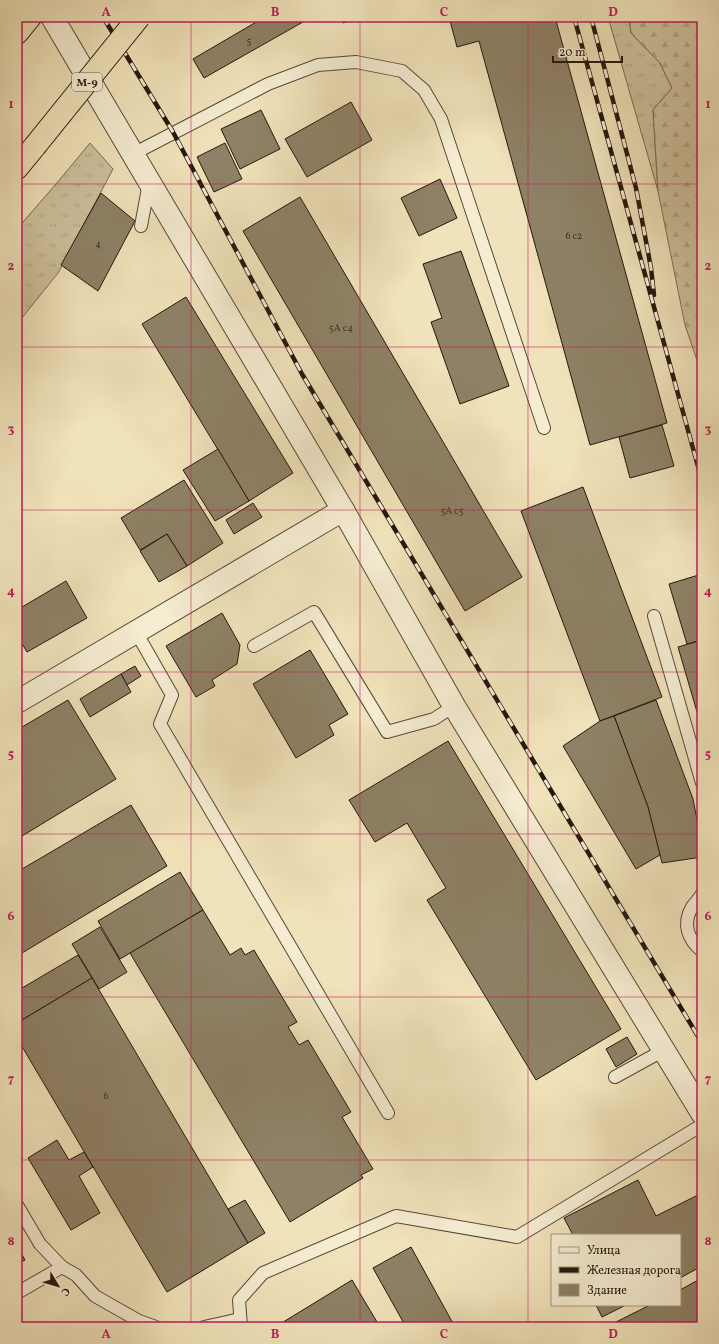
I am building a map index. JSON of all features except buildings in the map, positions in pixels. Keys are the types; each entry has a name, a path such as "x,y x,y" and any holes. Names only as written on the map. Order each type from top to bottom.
{"highway":[{"path":"17,33 30,17"},
{"name":"М-9","path":"17,168 139,17"}],"street":[{"path":"52,17 343,510 454,706 702,1113"},
{"path":"17,702 343,510"}],"lane":[{"path":"132,154 268,84 318,65 356,62 402,71 424,90 442,119 544,428"},
{"path":"141,226 149,182"},
{"path":"254,646 314,612 387,732 434,719 454,706"},
{"path":"654,616 702,783"},
{"path":"136,632 172,695 160,724 388,1113"},
{"path":"702,894 692,907 687,919 688,934 693,944 702,951"},
{"path":"615,1077 664,1050"},
{"path":"204,1327 240,1323 239,1300 263,1272 396,1216 517,1237 702,1125"},
{"path":"17,1206 40,1244 62,1267 76,1275 95,1296 139,1321 156,1327"},
{"path":"17,1293 62,1267"}],"green space":[{"path":"608,17 629,17 631,33 660,63 672,88 653,110 658,191"},
{"path":"629,17 702,17 702,375 685,325 658,191 653,110 672,88 660,63 631,33"},
{"path":"90,143 113,169 58,273 17,324 17,229"}],"railway":[{"path":"103,17 173,132 302,374 702,1043"},
{"path":"574,17 702,481"},
{"path":"591,17 636,188 651,268 654,295"}]}
